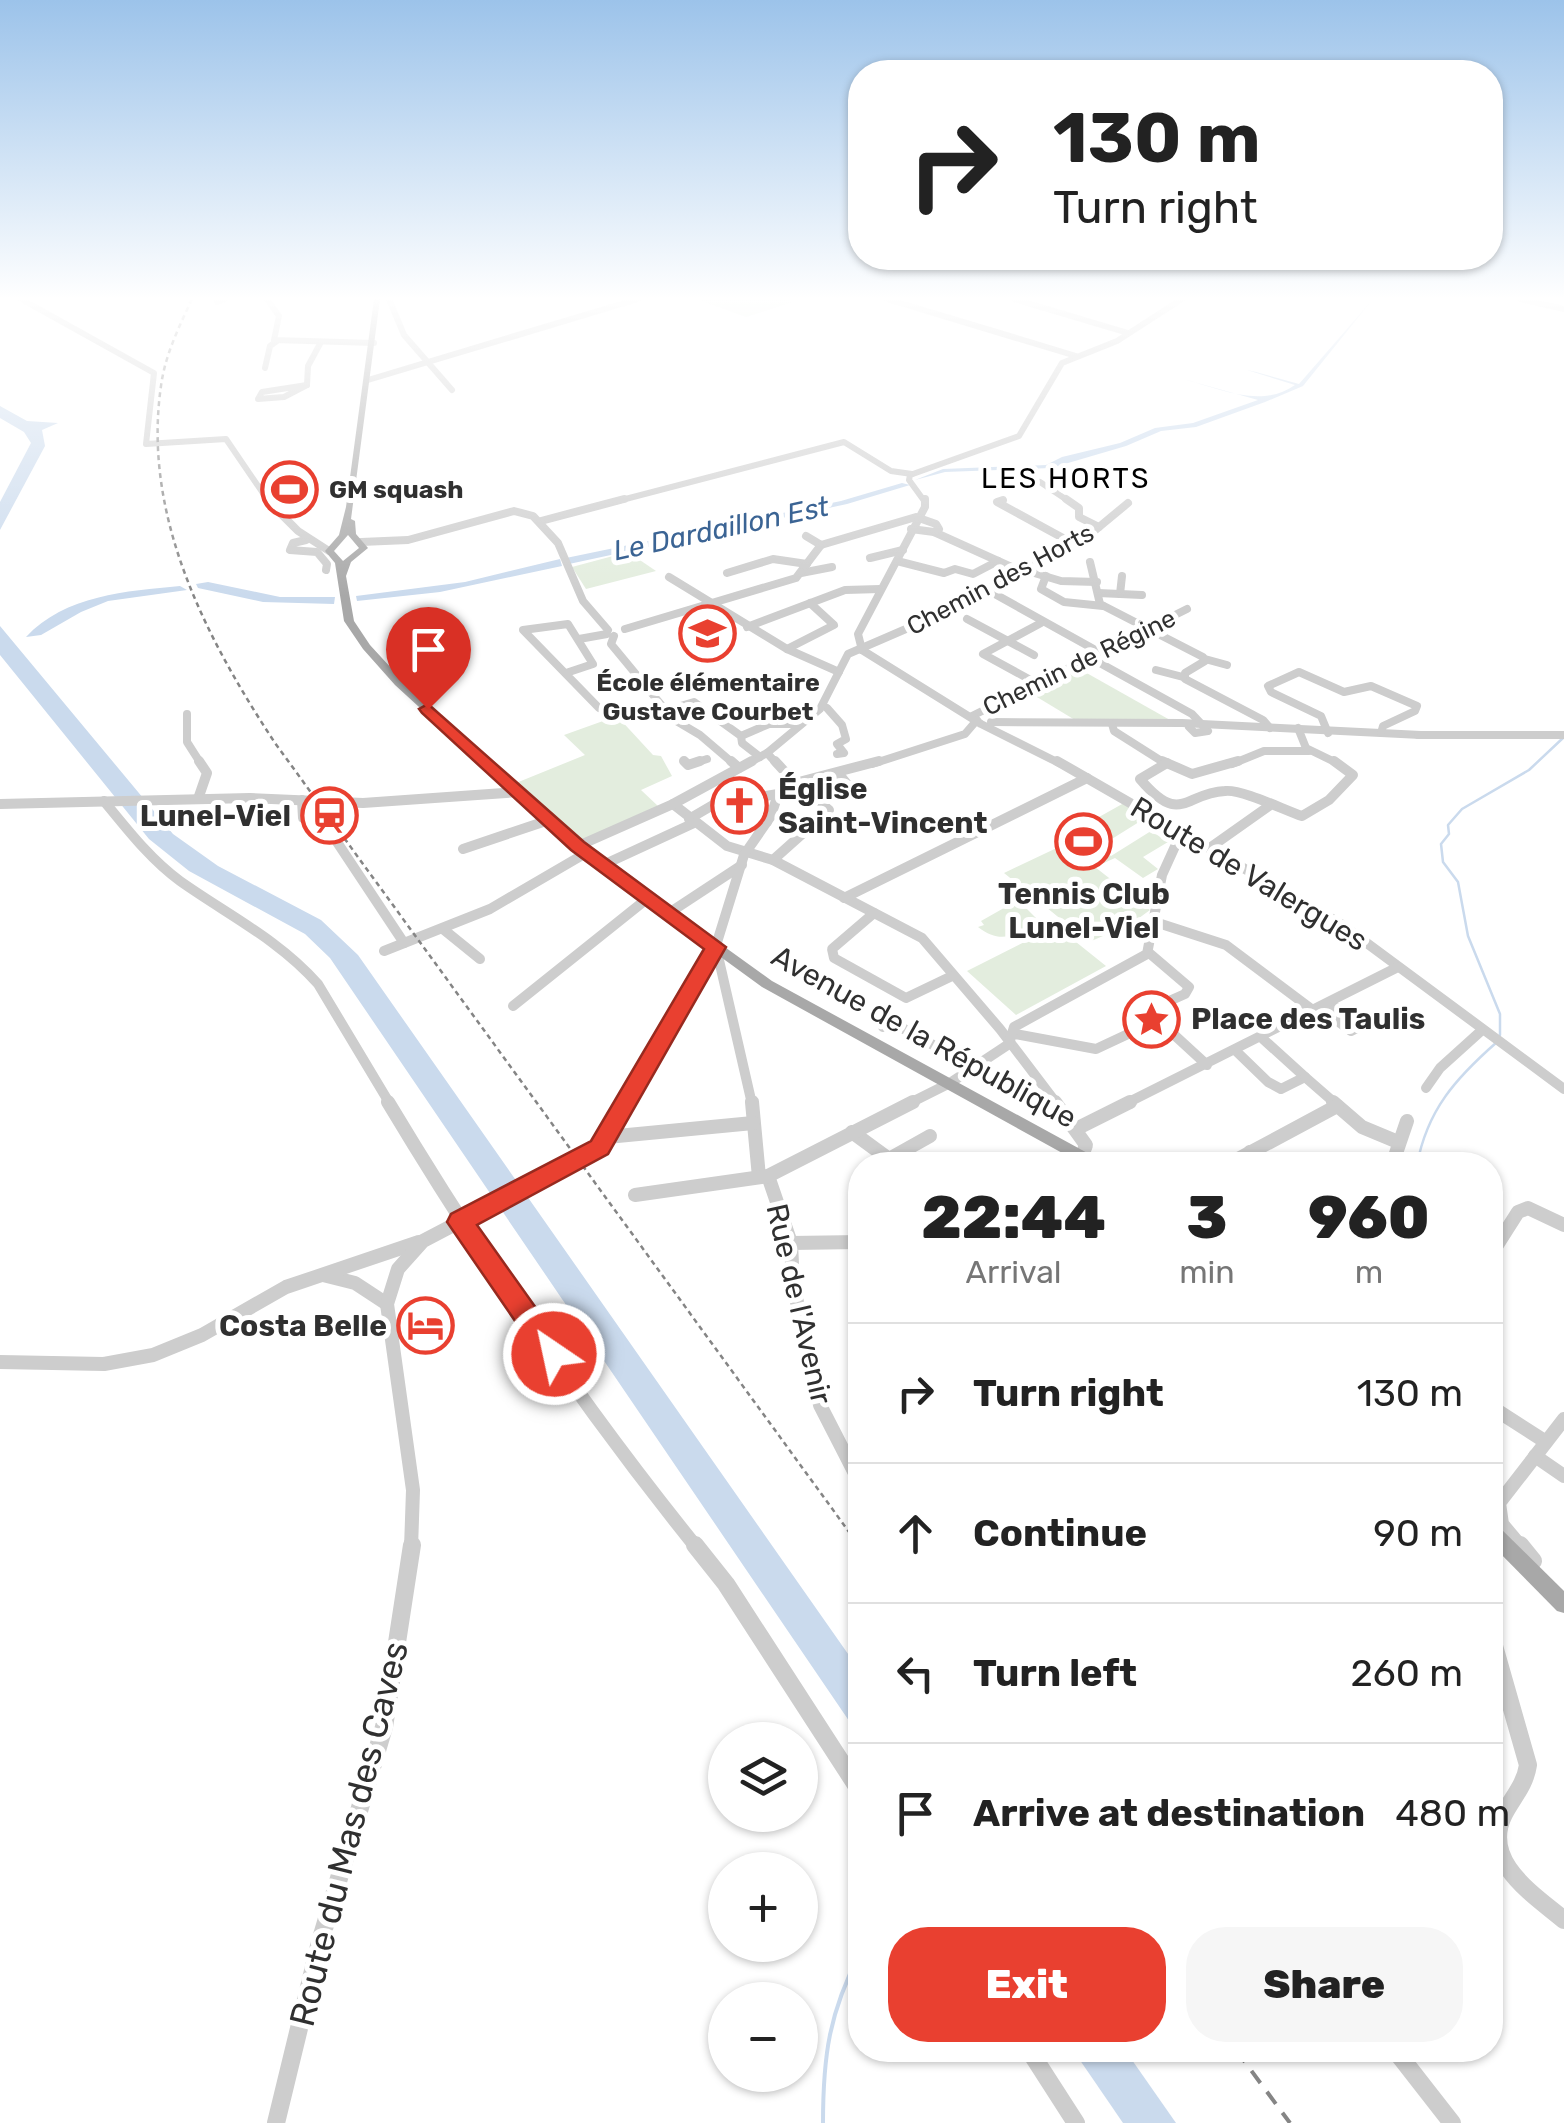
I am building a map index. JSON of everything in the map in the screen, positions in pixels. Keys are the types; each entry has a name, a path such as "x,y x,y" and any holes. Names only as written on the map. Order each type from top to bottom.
{"main road":[{"path":"333,548 343,536 350,507 364,400"},
{"path":"350,507 352,536 360,547"},
{"path":"333,548 360,547"},
{"path":"333,548 360,547"},
{"path":"342,596 347,561 360,547"},
{"name":"Avenue de la République","path":"333,548 342,596 356,633 373,655 582,849 789,997 1075,1152"},
{"path":"1503,1532 1564,1591"},
{"path":"1503,1543 1564,1604"}],"street":[{"path":"151,398 146,444 226,439 242,470 307,540 333,548"},
{"path":"912,479 1019,436 1040,398"},
{"path":"541,522 775,457 844,442 912,479 925,506 878,588 857,637 865,649"},
{"path":"1040,482 1079,508 1079,517 1100,527"},
{"path":"1003,500 997,502 1074,544"},
{"name":"Chemin des Horts","path":"384,951 501,903 582,849 764,755 820,709 848,654 1074,544 1128,504"},
{"path":"360,547 415,542 514,514 528,514 554,532 564,561 599,624 610,633 616,651 674,719 707,740 734,771"},
{"path":"798,551 918,517 938,525 934,532"},
{"path":"912,529 934,532 1020,569 1097,582"},
{"path":"806,536 819,546"},
{"path":"307,540 293,544 290,550 317,552 326,570"},
{"path":"579,639 610,633 622,635 625,630 792,580 819,546"},
{"path":"870,558 901,550"},
{"path":"878,588 901,550"},
{"path":"732,572 771,559 807,564"},
{"path":"897,561 944,573 955,569 973,574 998,561"},
{"path":"1090,562 1103,606"},
{"path":"801,573 832,568"},
{"path":"1046,576 1042,590 1064,602 1103,606 1205,659 1226,665"},
{"path":"1120,594 1122,576"},
{"path":"669,577 786,650 838,672"},
{"path":"747,627 848,589 878,588"},
{"path":"984,588 1034,612 1041,623 1099,652"},
{"path":"1098,593 1142,595"},
{"path":"786,650 834,625 810,603"},
{"name":"Chemin de Régine","path":"792,780 839,774 965,734 974,718 1036,683 1187,609"},
{"path":"967,619 1034,654"},
{"path":"566,673 593,664 564,622 523,630 523,635 598,708"},
{"path":"1036,683 984,654 1041,623"},
{"name":"Route de Valergues","path":"865,649 974,718 1001,727 1216,847 1341,924 1564,1090"},
{"path":"1086,658 1188,716 1190,725"},
{"path":"1086,658 1205,726"},
{"path":"1183,677 1205,659"},
{"path":"1156,670 1183,677 1270,729"},
{"path":"1328,731 1322,716 1268,688 1296,672 1344,692 1366,686 1418,708 1383,726 1381,733"},
{"path":"667,710 708,696"},
{"path":"0,1362 104,1364 152,1354 202,1336 276,1291 423,1241 592,1154 606,1137 716,947 746,852 767,822 778,794 792,780 694,702"},
{"path":"827,708 842,725 846,738 837,744 844,753 837,754"},
{"path":"186,714 186,742 208,773 198,799"},
{"path":"741,736 756,727 785,721 799,724"},
{"path":"1112,724 1114,731 1185,773 1199,774 1264,751 1309,751 1346,768 1352,778 1329,800 1302,816 1227,790 1186,806 1163,798 1140,779 1167,763"},
{"path":"1001,727 1155,724 1421,735 1562,735"},
{"path":"1299,730 1309,751"},
{"path":"684,761 688,764 708,759"},
{"path":"839,774 851,788"},
{"path":"844,898 1088,778"},
{"path":"774,860 828,810 815,795 827,790 835,796"},
{"path":"0,804 198,799 363,803 519,792"},
{"path":"603,866 692,821 730,795 754,798 778,794"},
{"path":"302,800 303,818 329,830 406,943"},
{"path":"109,801 140,845 177,880 269,936 298,959 318,984 460,1222 486,1254 614,1445 726,1584 848,1772"},
{"path":"673,804 728,846 774,860 922,938 984,1014 1012,1035 1086,1145 1083,1152"},
{"path":"1216,847 1269,806"},
{"path":"743,813 767,822"},
{"path":"463,849 549,820"},
{"path":"635,1194 764,1176 950,1083 1012,1035 1148,952 1162,875 1182,831"},
{"path":"669,913 742,865"},
{"path":"513,1006 648,898"},
{"path":"874,913 832,949 834,958 906,998 952,976"},
{"path":"1156,922 1226,945 1321,1007"},
{"path":"439,930 480,959"},
{"name":"Rue de l'Avenir","path":"716,947 743,1044 764,1176 791,1243 791,1274 817,1395 848,1458"},
{"path":"1148,952 1189,988 1186,994 1158,1006 1158,1020 1208,1065"},
{"path":"1076,1129 1398,968"},
{"path":"1012,1035 1096,1049 1158,1020"},
{"path":"883,1026 895,1024 972,1066"},
{"path":"1426,1088 1440,1068 1484,1034"},
{"path":"1263,1038 1362,1128 1398,1142"},
{"path":"1236,1051 1282,1089 1305,1077"},
{"path":"1250,1152 1338,1106"},
{"path":"1395,1152 1407,1121"},
{"path":"606,1137 753,1124"},
{"path":"852,1132 879,1152"},
{"path":"907,1152 930,1136"},
{"path":"1503,1236 1518,1212 1528,1208 1564,1225"},
{"path":"372,1292 392,1278 423,1241"},
{"path":"791,1243 848,1242"},
{"path":"374,1256 388,1263 392,1278"},
{"path":"323,1275 372,1292 387,1304"},
{"name":"Route du Mas des Caves","path":"276,2123 320,1942 387,1714 408,1583 413,1490 387,1304 392,1278"},
{"path":"1503,1414 1546,1442"},
{"path":"1503,1497 1564,1419"},
{"path":"1535,1456 1564,1476"},
{"path":"1503,1487 1512,1483"},
{"path":"1503,1521 1533,1561"},
{"path":"1503,1677 1528,1764 1524,1784 1503,1818"},
{"path":"1503,1855 1518,1882 1564,1920"},
{"path":"1037,2062 1076,2123"},
{"path":"1404,2062 1452,2123"}],"green space":[{"path":"628,552 656,571 586,589 572,567"},
{"path":"1076,667 1170,720 1075,720 1027,691"},
{"path":"617,716 653,755 661,756 672,776 641,790 659,807 580,842 576,833 566,830 516,783 585,755 564,735"},
{"path":"1124,803 1147,817 1099,847 1111,856 1151,831 1168,842 1143,857 1158,869 1143,878 1115,858 1095,867 1150,910 1131,924 1089,942 1004,873 1063,845 1058,840"},
{"path":"1011,904 1027,909 1037,919 1034,926 1005,937 978,927 984,925 981,921"},
{"path":"1056,926 1106,966 1016,1015 967,971"}],"water":[{"path":"1251,398 1274,398 1196,427 1161,431 1126,446 1051,468 945,472 915,480 943,469 1046,465 1155,428 1193,423 1258,400"},
{"path":"0,406 27,421 58,423 42,430 45,446 0,530 0,502 31,443 24,432 0,418"},
{"name":"Le Dardaillon Est","path":"902,483 910,485 847,504 569,564 566,558 841,501"},
{"path":"560,559 562,566 440,592 357,601 356,596 465,582"},
{"path":"208,582 280,597 335,597 334,604 263,602 198,588 196,584"},
{"path":"180,586 187,590 108,601 41,635 26,637 59,612 78,604 118,593"},
{"path":"0,626 173,834 218,866 321,920 358,955 848,1654 848,1719 330,958 305,934 189,871 149,839 0,655"},
{"path":"1081,2062 1133,2062 1176,2123 1123,2123"}],"waterway":[{"path":"1500,1035 1500,1014 1468,936 1458,882 1443,862 1441,844 1449,834 1448,825 1462,809 1529,770 1563,738"},
{"path":"1420,1152 1445,1096 1497,1042"},
{"path":"823,2123 830,2035 848,1980"}],"railway":[{"path":"160,398 161,482 171,528 204,618 250,703 275,743 848,1531"},
{"path":"1245,2062 1290,2123"}],"place":[{"name":"GM squash","path":"290,489"},
{"name":"École élémentaire Gustave Courbet","path":"708,633"},
{"name":"Église Saint-Vincent","path":"739,806"},
{"name":"Lunel-Viel","path":"330,816"},
{"name":"Tennis Club Lunel-Viel","path":"1084,841"},
{"name":"Place des Taulis","path":"1152,1019"},
{"name":"Costa Belle","path":"426,1326"}],"district":[{"name":"LES HORTS","path":"1066,478"}],"route":[{"path":"428,709 578,846 716,947 600,1148 460,1222 554,1354"}]}
